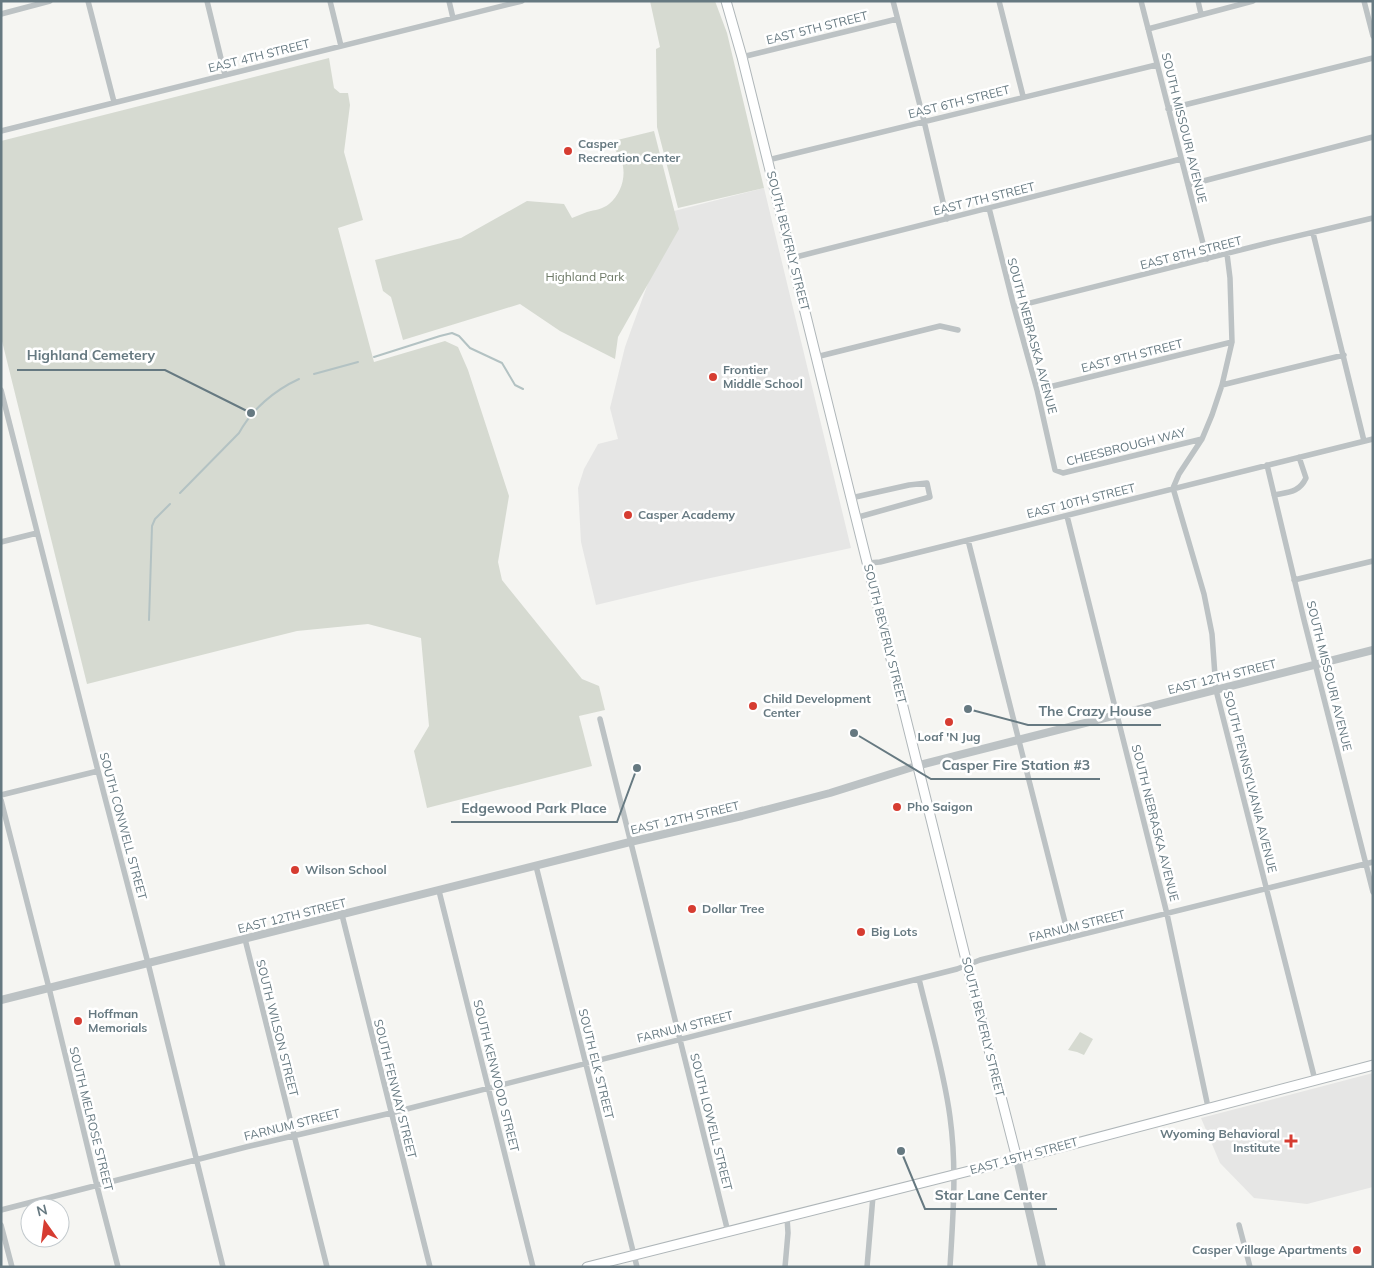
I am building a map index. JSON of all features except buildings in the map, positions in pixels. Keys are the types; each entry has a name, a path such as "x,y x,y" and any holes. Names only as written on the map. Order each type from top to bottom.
{"main road":[{"name":"SOUTH BEVERLY STREET","path":"726,1 768,160 850,498 868,563 916,766 1017,1159"},
{"name":"EAST 15TH STREET","path":"588,1267 1017,1159 1208,1107 1373,1065"}],"street":[{"path":"1,14 50,1"},
{"path":"88,1 114,102"},
{"path":"207,1 225,75"},
{"path":"330,1 341,46"},
{"path":"449,1 453,18"},
{"name":"EAST 4TH STREET","path":"1,131 522,1"},
{"path":"893,1 924,121 946,218"},
{"path":"999,1 1023,96"},
{"name":"SOUTH MISSOURI AVENUE","path":"1141,1 1207,259"},
{"path":"1198,1 1201,14"},
{"path":"1148,29 1253,1"},
{"path":"1364,1 1373,36"},
{"name":"EAST 5TH STREET","path":"742,57 897,19"},
{"path":"1168,109 1373,58"},
{"name":"EAST 6TH STREET","path":"768,160 1156,64"},
{"path":"1188,185 1373,138"},
{"name":"EAST 7TH STREET","path":"792,258 1182,159"},
{"name":"SOUTH NEBRASKA AVENUE","path":"989,208 1037,390 1055,470"},
{"name":"EAST 8TH STREET","path":"1014,307 1373,218"},
{"path":"1314,232 1364,441"},
{"path":"1173,488 1179,474 1202,439 1212,415 1222,385 1232,342 1230,278 1227,254"},
{"path":"816,357 940,326 958,330"},
{"name":"EAST 9TH STREET","path":"1037,390 1232,342"},
{"path":"1222,385 1344,355"},
{"name":"SOUTH CONWELL STREET","path":"1,390 148,963 223,1267"},
{"path":"1,425 10,423"},
{"name":"CHEESBROUGH WAY","path":"1055,470 1063,473 1202,439"},
{"name":"EAST 10TH STREET","path":"868,563 880,562 1373,439"},
{"path":"1274,495 1295,490 1302,486 1306,478 1299,457"},
{"name":"SOUTH MISSOURI AVENUE","path":"1266,465 1373,892"},
{"path":"850,498 908,485 927,484 930,497 855,518"},
{"name":"SOUTH PENNSYLVANIA AVENUE","path":"1173,488 1204,594 1212,634 1216,690 1315,1080"},
{"name":"SOUTH NEBRASKA AVENUE","path":"1067,516 1167,914 1208,1107"},
{"path":"1,542 37,533"},
{"path":"968,540 1069,938"},
{"path":"1294,580 1373,561"},
{"name":"EAST 12TH STREET","path":"1,1000 809,799 916,766 1373,650"},
{"name":"SOUTH LOWELL STREET","path":"600,719 728,1232"},
{"path":"1,795 98,771"},
{"name":"SOUTH MELROSE STREET","path":"1,800 118,1267"},
{"name":"FARNUM STREET","path":"1,1210 919,979 957,969 980,960 1373,862"},
{"name":"SOUTH ELK STREET","path":"536,866 637,1267"},
{"name":"SOUTH KENWOOD STREET","path":"439,891 533,1267"},
{"name":"SOUTH FENWAY STREET","path":"342,915 430,1267"},
{"name":"SOUTH WILSON STREET","path":"244,939 327,1267"},
{"path":"919,979 939,1058 950,1118 955,1199 950,1267"},
{"name":"SOUTH BEVERLY STREET","path":"1017,1159 1042,1267"},
{"path":"867,1267 873,1196"},
{"path":"785,1267 788,1233 787,1217"},
{"path":"1,1225 12,1267"},
{"path":"1239,1225 1250,1267"}],"shaded area":[{"name":"Frontier Middle School","path":"764,188 851,548 692,582 596,605 581,542 578,488 584,469 598,444 618,439 610,408 625,347 674,211"},
{"name":"Wyoming Behavioral Institute","path":"1373,1073 1373,1187 1307,1204 1254,1198 1220,1163 1201,1118"}],"green space":[{"path":"650,1 715,1 727,33 764,188 678,208 657,127 656,49 660,47"},
{"path":"329,58 334,88 340,93 348,93 350,105 344,152 363,220 338,228 374,362 445,341 458,347 468,370 509,496 498,562 502,580 582,679 599,686 605,710 579,716 592,766 427,808 414,751 429,726 421,638 368,624 297,631 87,684 1,337 1,141"},
{"name":"Highland Park","path":"654,131 679,229 618,337 615,359 560,331 520,304 403,340 391,297 383,291 375,260 461,238 527,201 564,204 572,218 604,207 619,192 623,178 622,163 619,156 614,149 605,143"},
{"path":"1080,1032 1093,1039 1084,1055 1068,1050"}],"waterway":[{"path":"374,357 452,333 459,336 470,348 502,363 515,385 523,389"},
{"path":"314,374 358,362"},
{"path":"180,493 239,433 257,408 281,389 299,379"},
{"path":"149,620 152,526 155,519 170,504"}],"place":[{"name":"Casper Recreation Center","path":"568,151"},
{"name":"Frontier Middle School","path":"713,377"},
{"name":"Highland Cemetery","path":"251,413"},
{"name":"Casper Academy","path":"628,515"},
{"name":"Child Development Center","path":"753,706"},
{"name":"The Crazy House","path":"968,709"},
{"name":"Loaf 'N Jug","path":"949,722"},
{"name":"Casper Fire Station #3","path":"854,733"},
{"name":"Edgewood Park Place","path":"637,768"},
{"name":"Pho Saigon","path":"897,807"},
{"name":"Wilson School","path":"295,870"},
{"name":"Dollar Tree","path":"692,909"},
{"name":"Big Lots","path":"861,932"},
{"name":"Hoffman Memorials","path":"78,1021"},
{"name":"Wyoming Behavioral Institute","path":"1291,1141"},
{"name":"Star Lane Center","path":"901,1151"},
{"name":"Casper Village Apartments","path":"1357,1250"}]}
